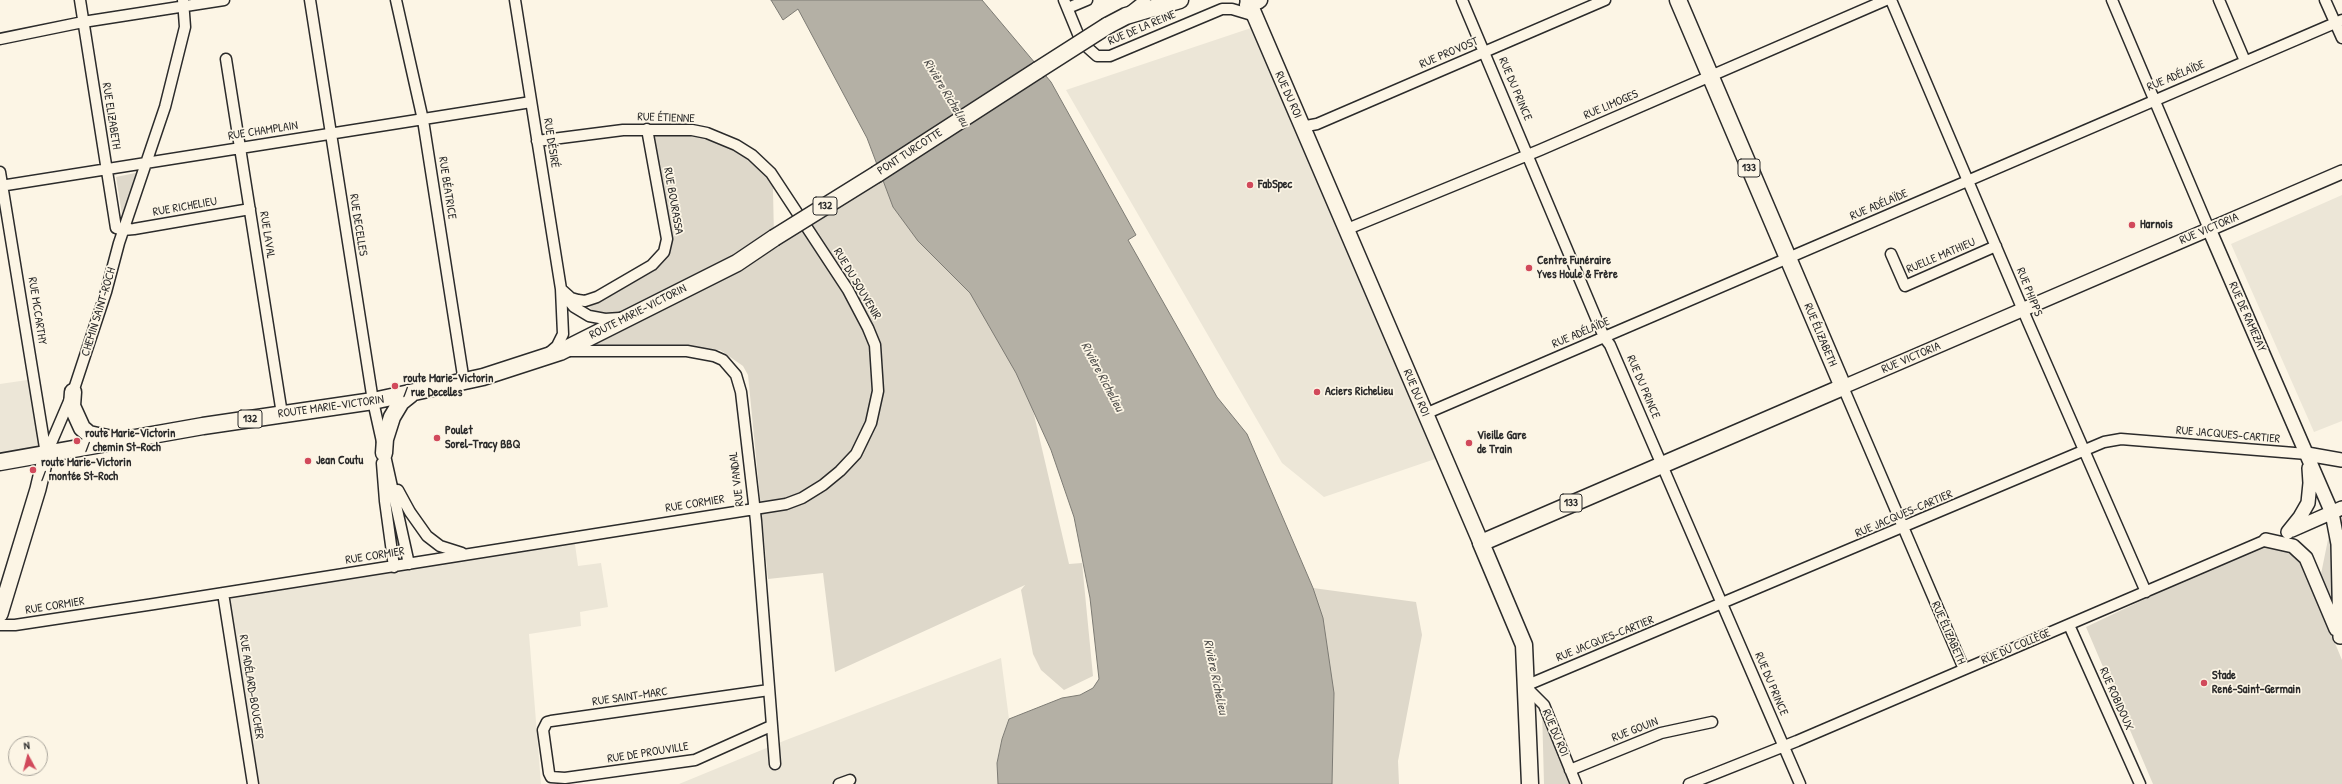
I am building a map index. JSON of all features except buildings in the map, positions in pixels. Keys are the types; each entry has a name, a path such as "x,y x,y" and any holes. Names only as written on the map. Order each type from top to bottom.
{"main road":[{"name":"132","path":"1126,16 1180,0"},
{"name":"RUE ÉLIZABETH","path":"1678,0 1843,387"},
{"name":"RUE DU ROI","path":"1252,5 1301,127 1524,645 1525,686"},
{"name":"PONT TURCOTTE","path":"774,238 1107,26 1126,16"},
{"name":"ROUTE MARIE-VICTORIN","path":"0,462 46,455 127,439 373,401 464,382 539,360 560,352 736,263 774,238"},
{"name":"RUE VICTORIA","path":"1481,543 1843,387"},
{"path":"73,392 72,406 82,428 98,437 127,439"},
{"path":"384,454 385,439 392,417 401,402 411,394"},
{"name":"CHEMIN SAINT-ROCH","path":"0,614 3,599 38,489 46,455"},
{"path":"1525,686 1530,784"}],"street":[{"name":"RUE ELIZABETH","path":"80,0 114,223 116,228 123,230"},
{"path":"0,39 54,30 83,22 184,3 224,0"},
{"name":"RUE DECELLES","path":"310,0 373,401 409,564"},
{"name":"RUE BÉATRICE","path":"396,0 423,120 464,382"},
{"name":"RUE DÉSIRÉ","path":"514,0 561,289 563,334 557,346 539,360"},
{"path":"1078,34 1066,4 1087,0"},
{"path":"1126,16 1145,0"},
{"name":"RUE DU PRINCE","path":"1462,0 1529,154 1604,337 1610,345 1800,784"},
{"name":"RUE PROVOST","path":"1301,127 1313,125 1606,0"},
{"name":"RUE LIMOGES","path":"1345,230 1529,154 1886,0"},
{"name":"RUE PHIPPS","path":"1891,0 2024,309 2064,406 2085,450 2146,592"},
{"name":"RUE DE RAMEZAY","path":"2112,0 2209,229 2307,454 2337,510 2341,640"},
{"path":"2219,0 2245,61"},
{"path":"2325,0 2339,22 2342,38"},
{"name":"CHEMIN SAINT-ROCH","path":"46,455 73,392 106,292 123,230 165,107 185,27 184,3"},
{"name":"RUE DE LA REINE","path":"1088,48 1097,56 1110,56 1222,9 1232,9 1252,5"},
{"name":"RUE ADÉLAÏDE","path":"1425,414 2245,61 2339,22"},
{"name":"RUE LAVAL","path":"226,59 282,414"},
{"name":"RUE CHAMPLAIN","path":"1,186 107,171 239,147 423,120 530,102"},
{"name":"RUE ÉTIENNE","path":"538,141 599,132 647,129 692,130 721,139 752,155 778,182"},
{"name":"RUE BOURASSA","path":"561,289 571,298 578,300 597,297 652,265 664,252 667,239 647,129"},
{"name":"RUE MCCARTHY","path":"0,172 1,186 46,455"},
{"name":"RUE VICTORIA","path":"1843,387 2342,172"},
{"name":"RUE DU SOUVENIR","path":"754,509 786,504 802,498 823,485 840,470 864,440 878,391 877,358 868,328 848,290 778,182"},
{"name":"RUE RICHELIEU","path":"123,230 250,209"},
{"name":"RUELLE MATHIEU","path":"1891,254 1905,286 1996,246"},
{"name":"RUE DÉSIRÉ","path":"561,289 569,302 589,316 614,320 636,314"},
{"name":"RUE VANDAL","path":"560,352 579,350 687,351 714,356 723,360 736,375 742,392 754,509 775,764"},
{"name":"RUE ÉLIZABETH","path":"1843,387 1964,669"},
{"name":"RUE JACQUES-CARTIER","path":"1525,686 2104,442 2121,439 2307,454"},
{"path":"384,454 403,500 427,536 440,546 468,554"},
{"name":"RUE DECELLES","path":"384,454 382,468 394,567"},
{"path":"2288,532 2300,518 2308,503 2310,483 2307,454 2342,460"},
{"name":"RUE CORMIER","path":"0,625 15,625 394,567 754,509"},
{"name":"RUE DU COLLÈGE","path":"1689,784 1784,746 2337,510"},
{"path":"2266,540 2293,546 2306,558 2341,640"},
{"name":"RUE ADÉLARD-BOUCHER","path":"222,593 253,784"},
{"name":"RUE ROBIDOUX","path":"2069,625 2140,784"},
{"name":"RUE DU ROI","path":"1525,686 1544,705 1576,784"},
{"name":"RUE SAINT-MARC","path":"550,775 543,730 547,722 769,690"},
{"name":"RUE GOUIN","path":"1570,770 1661,733 1712,722"},
{"name":"RUE DE PROUVILLE","path":"550,775 565,778 695,760 771,726"},
{"path":"839,784 850,780"}],"shaded area":[{"path":"1251,28 1438,458 1324,497 1282,463 1066,90"},
{"path":"669,128 736,145 778,182 773,190 774,238 892,171 1024,372 1069,564 1082,563 1093,676 1064,690 1041,670 1033,654 1021,590 1025,585 835,672 823,573 768,579 748,375 743,366 720,350 579,350 633,315 600,315 591,309 585,301 664,252 647,129"},
{"path":"140,172 123,221 116,177"},
{"path":"2342,195 2342,421 2314,432 2231,244"},
{"path":"34,379 43,446 0,453 0,384"},
{"path":"2342,514 2342,612 2320,579 2333,515"},
{"path":"574,537 578,566 601,563 608,607 580,612 581,626 529,634 541,784 256,784 223,593"},
{"path":"2269,545 2291,551 2300,559 2342,660 2342,784 2153,784 2086,627 2183,581"},
{"path":"1313,588 1416,602 1422,635 1398,761 1399,784 1332,784 1334,693"},
{"path":"1001,658 1009,719 1002,739 997,763 998,784 679,784 786,740"},
{"path":"1542,708 1574,784 1544,784"}],"water":[{"name":"Rivière Richelieu","path":"771,0 982,0 1051,82 1136,235 1128,240 1217,397 1247,434 1313,588 1323,618 1334,693 1332,784 998,784 997,763 1002,739 1009,719 1062,698 1080,695 1093,688 1099,679 1090,598 1074,517 1051,450 1016,373 970,293 918,241 893,207 867,138 798,9 783,20"}],"place":[{"name":"FabSpec","path":"1250,185"},
{"name":"Harnois","path":"2132,225"},
{"name":"Centre Funéraire Yves Houle & Frère","path":"1529,268"},
{"name":"route Marie-Victorin / rue Decelles","path":"395,386"},
{"name":"Aciers Richelieu","path":"1317,392"},
{"name":"Poulet Sorel-Tracy BBQ","path":"437,438"},
{"name":"route Marie-Victorin / chemin St-Roch","path":"77,441"},
{"name":"Vieille Gare de Train","path":"1469,443"},
{"name":"Jean Coutu","path":"308,461"},
{"name":"route Marie-Victorin / montée St-Roch","path":"33,470"},
{"name":"Stade René-Saint-Germain","path":"2204,683"}]}
